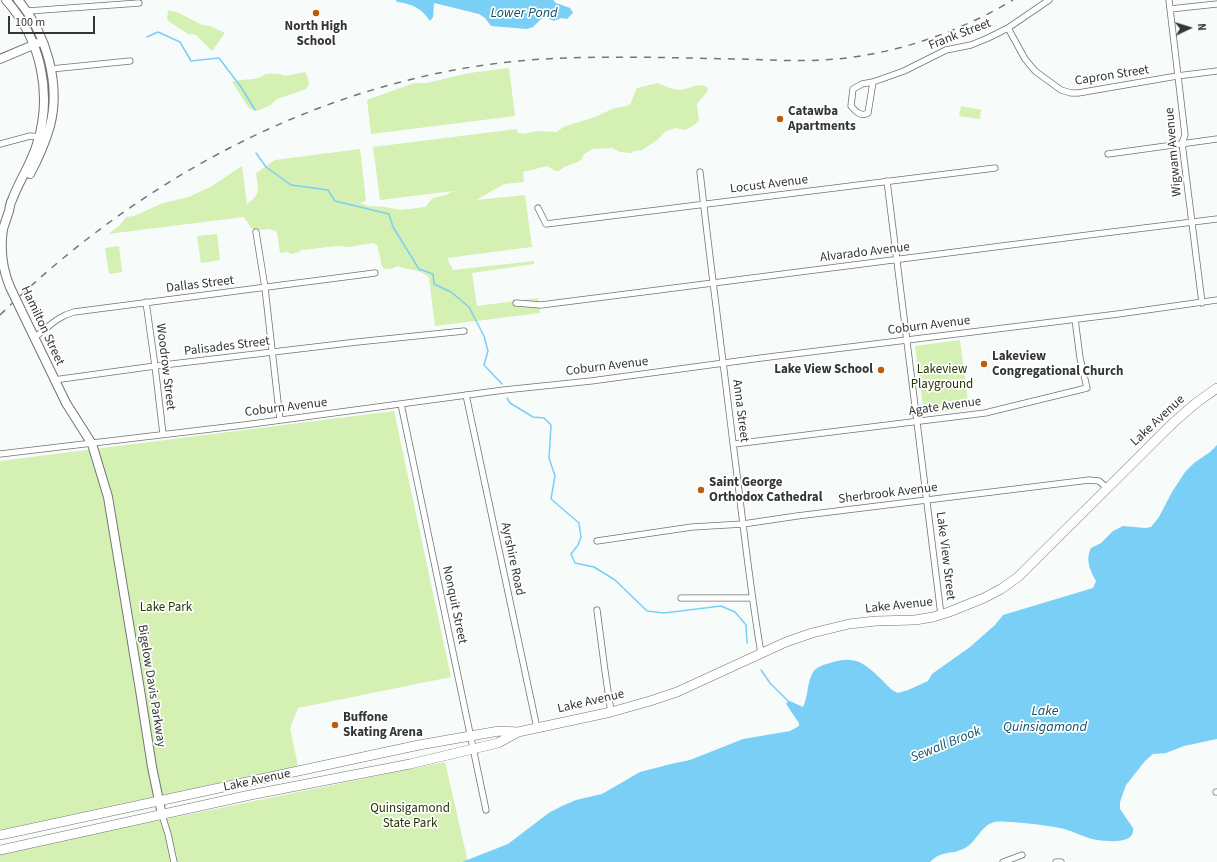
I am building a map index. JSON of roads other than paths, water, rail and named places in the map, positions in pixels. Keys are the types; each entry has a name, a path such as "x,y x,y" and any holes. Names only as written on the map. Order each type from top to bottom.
{"main road":[{"name":"Hamilton Street","path":"6,0 21,19 34,45 42,73 44,88 42,125 43,138"},
{"name":"Hamilton Street","path":"18,0 28,11 43,41 53,87 53,105 50,125 16,202 6,213 0,252 3,268 10,287 35,337 54,380 92,444"},
{"path":"0,59 43,41"},
{"name":"Lake Avenue","path":"0,835 420,745 499,731 518,732 611,712 677,692 793,639 830,628 876,621 915,620 941,615 960,609 1001,589 1014,580 1033,563 1177,419 1217,388"},
{"name":"Bigelow Davis Parkway","path":"92,444 108,497 158,801 162,815"},
{"name":"Lake Avenue","path":"0,850 250,795 410,764 498,743 518,732"}],"street":[{"name":"Frank Street","path":"873,82 868,113 861,114 855,111 851,106 854,89 862,84 873,82 904,71 946,50 971,45 1008,28 1049,0"},
{"name":"Wigwam Avenue","path":"1169,0 1185,135 1182,143 1202,303"},
{"path":"28,11 139,3"},
{"path":"1170,9 1217,4"},
{"name":"Capron Street","path":"1008,28 1025,59 1032,68 1057,88 1068,93 1078,93 1177,76 1217,71"},
{"path":"50,69 130,61"},
{"path":"0,144 30,136 43,138"},
{"path":"1108,154 1217,139"},
{"name":"Locust Avenue","path":"538,208 546,224 995,168"},
{"name":"Anna Street","path":"700,172 712,283 734,444 752,598 761,653"},
{"path":"888,181 917,422"},
{"name":"Alvarado Avenue","path":"516,302 541,305 1217,219"},
{"path":"256,232 265,288 280,420"},
{"name":"Dallas Street","path":"35,337 55,320 74,312 375,273"},
{"name":"Coburn Avenue","path":"0,454 61,446 92,444 466,395 598,380 1217,300"},
{"name":"Woodrow Street","path":"146,302 155,366 162,434"},
{"name":"Agate Avenue","path":"734,444 985,413 1087,388 1080,358 1075,319"},
{"name":"Palisades Street","path":"54,380 155,366 464,331"},
{"name":"Ayrshire Road","path":"466,395 537,728"},
{"name":"Nonquit Street","path":"401,404 486,810"},
{"name":"Lake View Street","path":"917,422 941,615"},
{"name":"Sherbrook Avenue","path":"597,542 692,527 743,524 1089,480 1099,481 1107,488"},
{"path":"681,598 752,598"},
{"path":"597,610 611,712"},
{"path":"162,815 174,862"},
{"path":"1003,862 1022,855"},
{"path":"1056,862 1061,862"}],"water":[{"name":"Lower Pond","path":"396,0 553,0 556,3 570,8 573,13 567,19 561,18 554,21 547,18 541,19 533,27 527,29 491,26 485,18 479,14 434,3 433,17 430,21 416,7 397,2"},
{"name":"Lake Quinsigamond","path":"1217,445 1217,739 1184,746 1166,753 1153,754 1145,761 1126,785 1120,802 1120,809 1133,828 1133,834 1129,838 1117,841 1103,841 1092,839 1060,828 1011,822 995,822 982,830 968,846 958,851 942,854 930,862 462,862 508,844 550,812 576,800 602,794 640,772 690,760 743,739 790,731 799,726 799,723 786,703 790,701 803,707 812,674 817,668 822,666 839,660 854,660 860,662 872,670 890,688 898,693 928,681 932,674 970,647 995,625 1003,615 1093,588 1096,581 1088,561 1091,548 1101,543 1113,531 1123,526 1145,528 1151,527 1159,517 1172,492 1185,472"}],"waterway":[{"path":"147,37 158,32 180,42 191,61 219,58 241,87 255,110"},
{"path":"256,153 266,167 291,185 328,190 335,201 389,214 393,227 419,269 433,274 434,284 451,292 469,307 484,336 488,351 484,365 502,384"},
{"path":"507,398 510,403 533,417 544,418 551,425 549,458 555,476 551,499 579,523 581,537 578,545 571,554 575,563 594,567 615,580 647,611 664,613 721,606 735,612 746,625 747,643"},
{"path":"761,670 770,683 789,702"}],"railway":[{"path":"0,315 59,261 123,213 190,170 260,133 334,103 410,80 487,65 588,57 652,57 800,61 860,56 906,46 950,31 1013,0"}],"place":[{"name":"North High School","path":"316,13"},
{"name":"Catawba Apartments","path":"780,119"},
{"name":"Lakeview Congregational Church","path":"984,364"},
{"name":"Lake View School","path":"881,370"},
{"name":"Saint George Orthodox Cathedral","path":"701,490"},
{"name":"Buffone Skating Arena","path":"335,725"}],"park label":[{"name":"Lakeview Playground","path":"942,378"},
{"name":"Lake Park","path":"166,608"},
{"name":"Quinsigamond State Park","path":"410,816"}],"water label":[{"name":"Sewall Brook","path":"946,745"}]}
